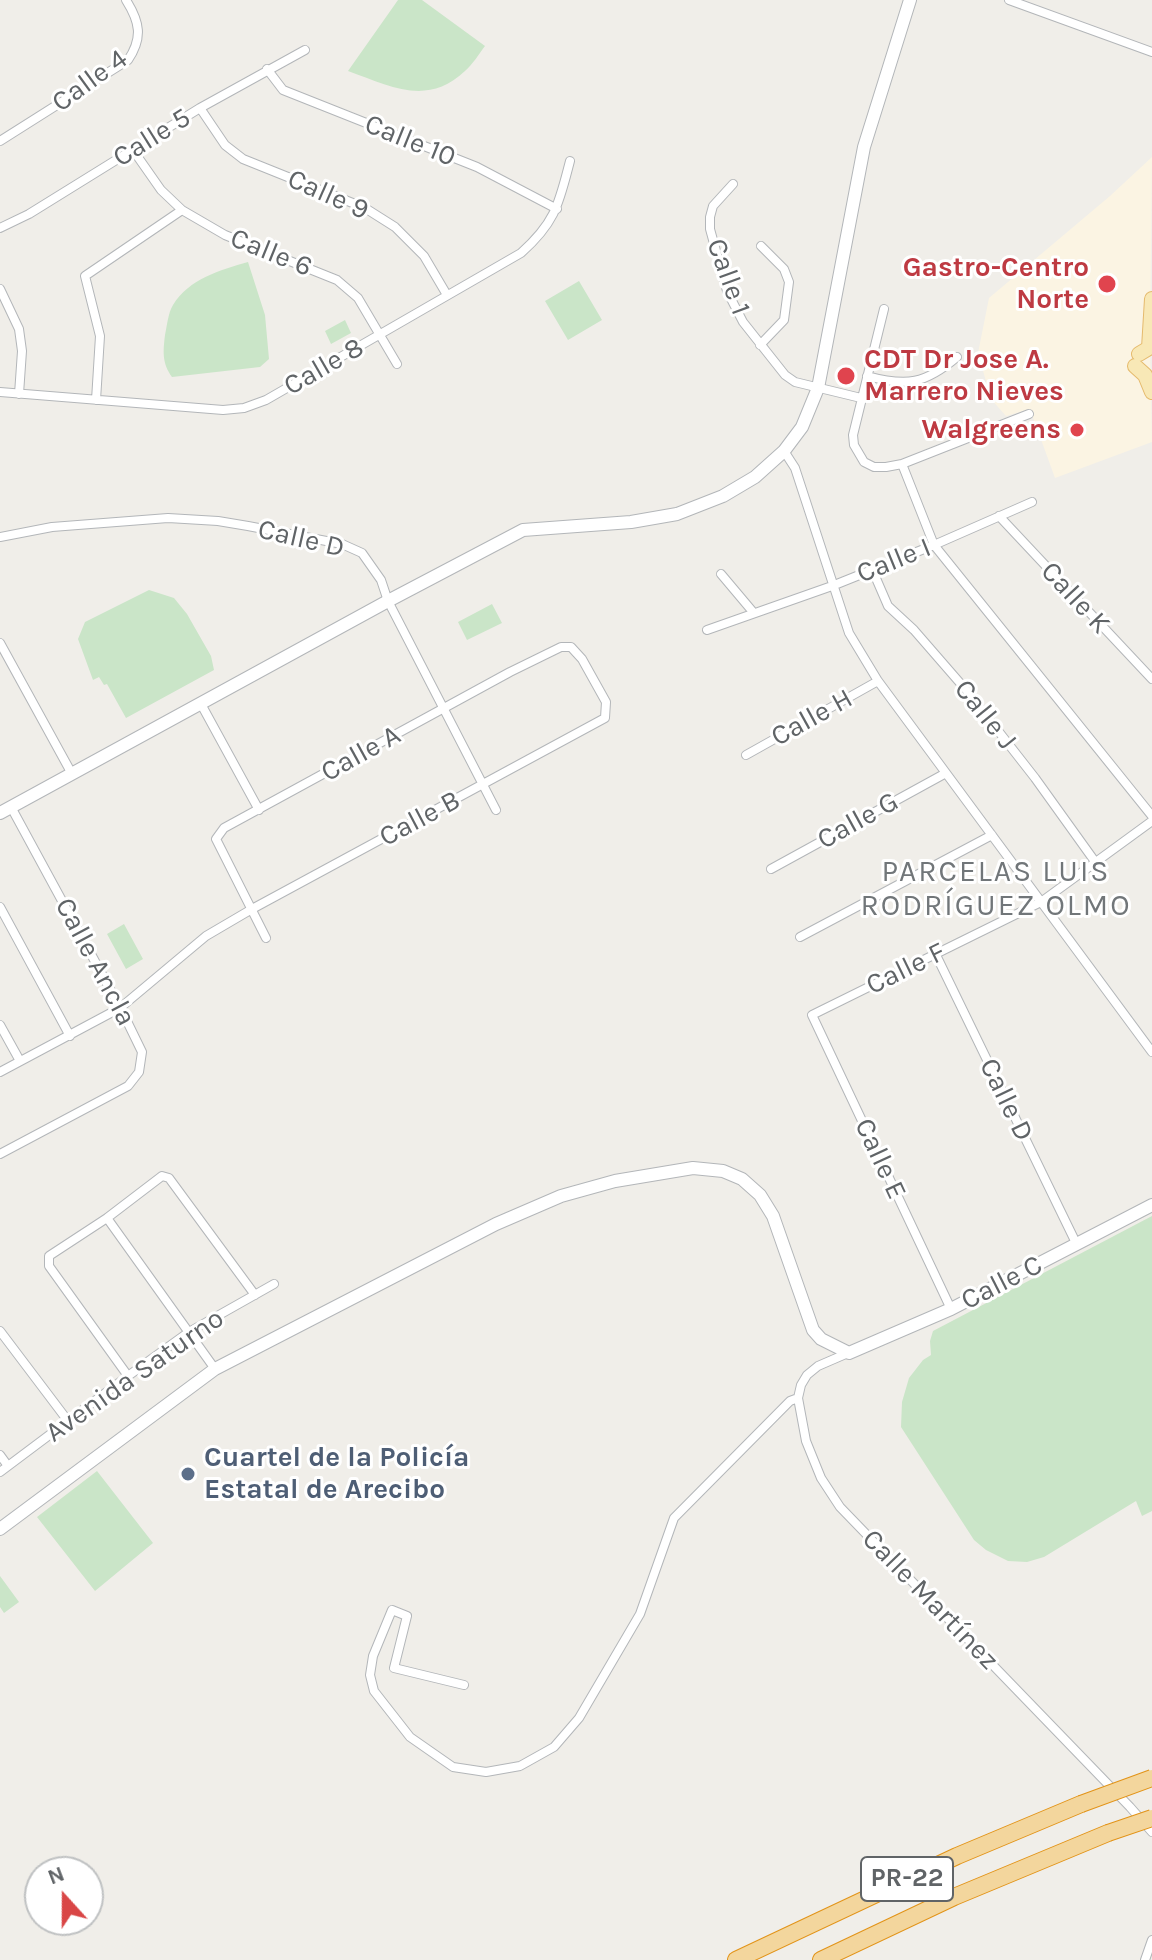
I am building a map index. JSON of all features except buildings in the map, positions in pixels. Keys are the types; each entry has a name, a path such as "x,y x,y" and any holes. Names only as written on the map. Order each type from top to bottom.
{"highway":[{"name":"PR-22","path":"736,1960 957,1856 1152,1778"},
{"name":"PR-22","path":"821,1960 954,1897 1152,1818"}],"main road":[{"path":"1152,299 1149,348 1137,360 1152,392"}],"street":[{"name":"Calle 4","path":"0,141 128,60 139,32 136,14 126,0"},
{"path":"6,810 523,530 631,522 677,514 723,496 755,477 784,451 802,427 818,388 864,147 910,0"},
{"path":"1009,0 1152,52"},
{"name":"Calle 5","path":"0,228 29,214 200,108 305,50"},
{"name":"Calle 10","path":"267,69 283,90 477,167 557,209"},
{"name":"Calle 9","path":"200,108 225,145 243,159 365,208 395,227 424,256 447,295"},
{"name":"Calle 6","path":"133,150 161,190 182,210 225,235 337,280 358,298 397,364"},
{"name":"Calle 8","path":"0,392 223,410 244,408 266,400 521,253 539,237 557,209 570,161"},
{"name":"Calle 1","path":"733,184 713,206 710,229 727,291 743,322 785,375 795,382 861,398"},
{"path":"96,400 100,336 85,276 182,210"},
{"path":"760,345 784,320 789,282 784,269 761,246"},
{"path":"0,289 19,329 22,351 19,394"},
{"path":"884,309 853,435 854,445 864,462 874,467 902,464 1029,414"},
{"path":"867,376 908,383 940,371 957,357"},
{"path":"784,451 795,468 849,633 878,681 1152,1052"},
{"path":"902,464 934,545 1152,818"},
{"name":"Calle I","path":"707,630 832,586 1032,502"},
{"name":"Calle K","path":"999,516 1152,679"},
{"name":"Calle D","path":"0,537 52,527 168,518 248,526 342,544 362,553 381,580 388,601 496,810"},
{"name":"Calle J","path":"872,569 888,606 914,630 967,691 1096,863"},
{"path":"721,574 753,612"},
{"path":"0,643 72,774"},
{"name":"Calle A","path":"259,810 561,647 571,647 582,659 606,702 605,718 587,728"},
{"name":"Calle H","path":"746,755 878,681"},
{"path":"201,704 259,810 224,828 216,839 266,938"},
{"name":"Calle B","path":"0,1072 120,1008 206,936 252,909 587,728"},
{"name":"Calle G","path":"771,869 946,773"},
{"name":"Calle Ancla","path":"0,1154 128,1086 139,1072 142,1052 6,810"},
{"name":"Calle F","path":"819,1012 1041,902 1152,818"},
{"path":"800,937 992,835"},
{"path":"0,907 70,1036"},
{"name":"Calle D","path":"936,955 1077,1245"},
{"name":"Calle E","path":"819,1012 812,1015 951,1309"},
{"path":"0,1025 20,1061"},
{"path":"0,1529 215,1369 496,1224 561,1196 615,1181 693,1168 723,1171 742,1179 760,1195 773,1216 813,1330 821,1339 849,1353"},
{"path":"128,1376 49,1266 49,1256 107,1218 162,1176 169,1178 255,1295"},
{"name":"Calle C","path":"849,1353 951,1309 1152,1205"},
{"path":"107,1218 215,1369"},
{"name":"Avenida Saturno","path":"4,1469 189,1332 274,1284"},
{"path":"0,1331 68,1421"},
{"path":"464,1685 394,1668 407,1616 392,1610 373,1656 370,1675 374,1691 410,1737 453,1767 486,1772 520,1766 554,1747 579,1718 640,1614 674,1518 790,1401 798,1398 807,1375 818,1366 849,1353"},
{"name":"Calle Martínez","path":"798,1398 806,1441 821,1478 840,1507 1152,1832"},
{"path":"0,1455 4,1469"},
{"path":"1145,1960 1152,1940"}],"shaded area":[{"path":"1152,157 1152,442 1055,478 1030,409 1006,416 991,399 978,353 989,298"}],"green space":[{"path":"398,0 422,0 485,46 465,71 451,82 422,91 393,87 348,71"},
{"path":"248,262 265,315 269,359 260,367 172,377 166,367 164,352 173,305 196,282"},
{"path":"579,281 602,320 568,340 545,301"},
{"path":"345,320 351,333 331,344 325,331"},
{"path":"149,590 174,598 187,614 211,656 214,670 126,718 107,684 104,685 99,677 93,680 78,639 85,622"},
{"path":"492,604 502,623 467,640 458,622"},
{"path":"124,924 143,959 126,969 107,934"},
{"path":"1152,1216 1152,1511 1142,1516 1136,1501 1044,1557 1027,1562 1008,1561 974,1540 901,1427 902,1402 909,1378 931,1355 933,1331"},
{"path":"97,1471 153,1543 95,1591 37,1517"},
{"path":"0,1576 19,1602 4,1613 0,1607"}],"place":[{"name":"Gastro-Centro Norte","path":"1107,284"},
{"name":"CDT Dr Jose A. Marrero Nieves","path":"846,376"},
{"name":"Walgreens","path":"1077,430"},
{"name":"Cuartel de la Policía Estatal de Arecibo","path":"188,1474"}],"district":[{"name":"PARCELAS LUIS RODRÍGUEZ OLMO","path":"996,889"}]}
